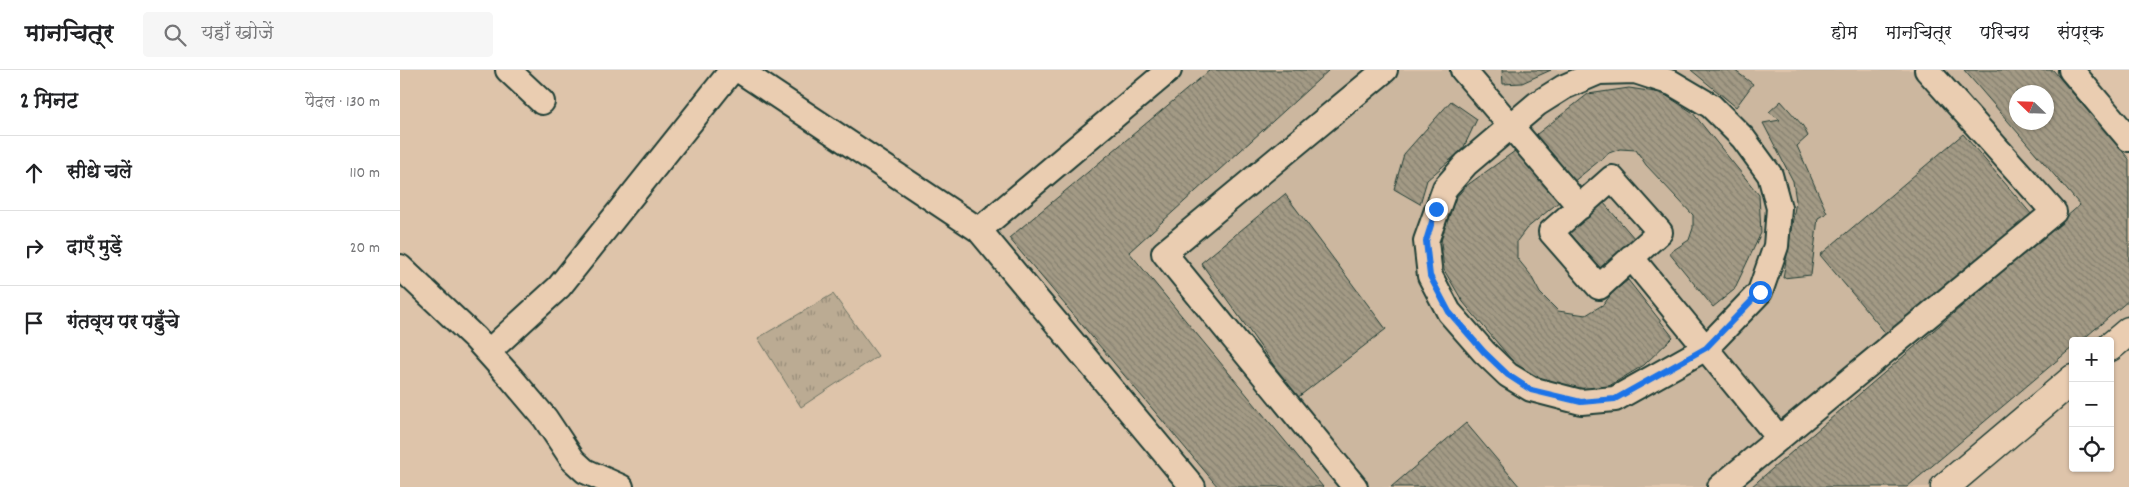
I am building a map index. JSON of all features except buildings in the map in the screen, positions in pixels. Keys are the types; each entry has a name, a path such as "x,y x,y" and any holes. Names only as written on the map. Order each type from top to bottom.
{"street":[{"path":"508,70 542,102"},
{"path":"488,352 559,287 732,70"},
{"path":"739,70 979,230 1193,487"},
{"path":"979,230 1169,70"},
{"path":"1355,487 1164,253 1385,70"},
{"path":"1463,70 1580,207"},
{"path":"1720,487 2054,212 1927,70"},
{"path":"2071,70 2129,139"},
{"path":"1635,71 1672,83 1711,106 1743,138 1770,175 1779,208 1776,246 1760,292 1706,348 1615,399 1581,402 1531,390 1508,375 1484,352 1449,312 1430,276 1426,241 1445,188 1466,164 1512,127 1537,104 1564,87 1599,72 1635,71"},
{"path":"1612,178 1660,232 1599,287 1551,232 1580,207 1612,178"},
{"path":"1632,257 1780,438"},
{"path":"400,268 488,352 545,418 573,460 585,471 612,485"},
{"path":"2114,344 2129,331"},
{"path":"1945,487 2069,381"}],"shaded area":[{"path":"1172,70 2067,70 2129,144 2129,327 2114,338 2069,337 2069,377 1940,487 1196,487 982,230"}],"green space":[{"path":"833,294 878,356 801,407 758,338"}],"route":[{"path":"1436,209 1426,241 1430,276 1449,312 1484,352 1508,375 1531,390 1581,402 1615,399 1706,348 1760,292"}]}
